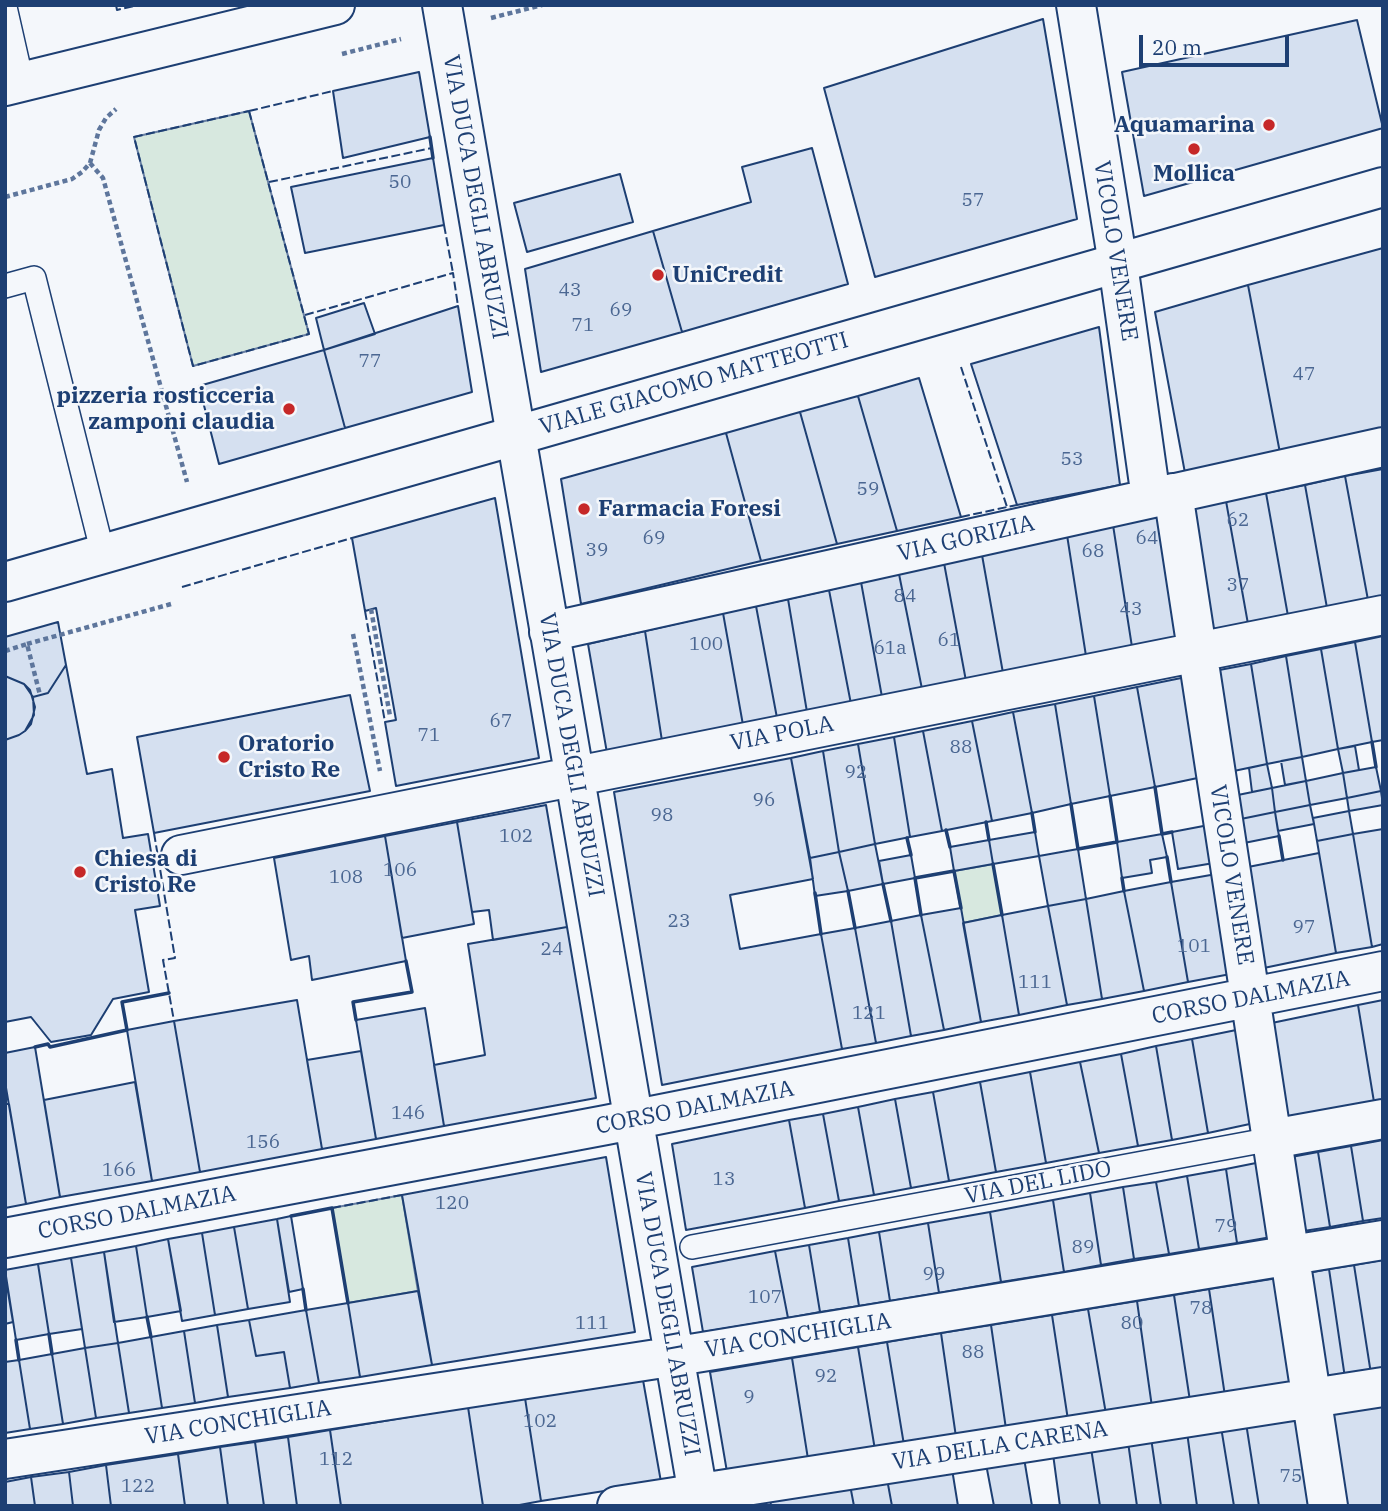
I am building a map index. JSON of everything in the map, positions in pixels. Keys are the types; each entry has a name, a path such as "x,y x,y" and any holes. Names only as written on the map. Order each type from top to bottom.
{"street":[{"path":"14,84 335,5"},
{"name":"VICOLO VENERE","path":"1076,5 1118,264 1162,495 1198,652 1290,1255 1307,1399 1328,1506"},
{"name":"VIA DUCA DEGLI ABRUZZI","path":"444,17 699,1499"},
{"name":"VIALE GIACOMO MATTEOTTI","path":"5,582 1383,187"},
{"name":"VIA GORIZIA","path":"550,632 1383,447"},
{"name":"VIA POLA","path":"181,855 1383,615"},
{"name":"CORSO DALMAZIA","path":"5,1238 634,1120 1383,971"},
{"name":"VIA DEL LIDO","path":"1272,1139 1383,1119"},
{"name":"VIA CONCHIGLIA","path":"5,1459 674,1356 1383,1240"},
{"name":"VIA DELLA CARENA","path":"617,1506 699,1499 1383,1387"}],"lane":[{"path":"5,6 14,84"},
{"path":"5,286 34,278 103,554"},
{"name":"VIA DEL LIDO","path":"692,1247 1272,1139"}],"path":[{"path":"330,57 444,17 542,5"},
{"path":"5,197 72,179 90,163 99,130 106,118 113,110 127,107"},
{"path":"90,163 103,178 187,483"},
{"path":"5,650 171,604"},
{"path":"371,609 390,716"},
{"path":"353,634 389,813"},
{"path":"27,644 40,695"}],"shaded area":[{"path":"249,111 309,334 193,366 134,137"},
{"path":"993,864 1002,915 963,923 954,871"},
{"path":"402,1195 418,1291 348,1303 332,1208"}],"building":[{"path":"1043,19 1077,219 875,277 824,88"},
{"path":"1357,20 1383,128 1144,196 1122,72"},
{"path":"419,72 430,137 343,158 333,91"},
{"path":"812,148 848,284 682,332 653,231 751,202 742,167"},
{"path":"433,158 444,225 305,253 291,187"},
{"path":"620,174 633,222 527,252 514,203"},
{"path":"653,231 682,332 541,372 525,269"},
{"path":"1383,248 1383,433 1280,453 1248,285"},
{"path":"1248,285 1280,453 1185,473 1155,312"},
{"path":"364,303 375,334 324,350 316,318"},
{"path":"458,306 472,392 345,428 324,350"},
{"path":"1099,327 1120,485 1017,505 971,364"},
{"path":"324,350 345,428 219,464 199,386"},
{"path":"919,378 961,517 897,531 858,396"},
{"path":"858,396 897,531 837,544 800,412"},
{"path":"800,412 837,544 761,561 726,433"},
{"path":"726,433 761,561 581,604 561,479"},
{"path":"1383,469 1383,597 1368,600 1345,476"},
{"path":"1345,476 1368,600 1327,608 1305,485"},
{"path":"1305,485 1327,608 1288,616 1266,493"},
{"path":"1266,493 1288,616 1248,624 1226,501"},
{"path":"495,498 539,758 396,786 385,722 396,720 376,608 365,611 352,538"},
{"path":"1226,501 1248,624 1207,632 1189,508"},
{"path":"1166,513 1185,636 1132,647 1113,525"},
{"path":"1113,525 1132,647 1086,656 1067,535"},
{"path":"1067,535 1086,656 1003,673 982,555"},
{"path":"982,555 1003,673 966,681 944,563"},
{"path":"944,563 966,681 922,689 899,574"},
{"path":"899,574 922,689 882,697 861,582"},
{"path":"861,582 882,697 851,704 829,590"},
{"path":"829,590 851,704 807,712 788,599"},
{"path":"788,599 807,712 777,718 756,606"},
{"path":"756,606 777,718 743,725 723,613"},
{"path":"723,613 743,725 662,741 645,631"},
{"path":"58,622 66,665 48,693 33,697 24,684 5,676 5,637"},
{"path":"645,631 662,741 607,753 588,644"},
{"path":"1383,636 1383,740 1372,742 1355,642"},
{"path":"1355,642 1372,742 1338,749 1321,649"},
{"path":"1321,649 1338,749 1302,757 1286,656"},
{"path":"1286,656 1302,757 1267,764 1251,664"},
{"path":"1251,664 1267,764 1229,772 1214,671"},
{"name":"Chiesa di Cristo Re","path":"66,665 87,774 112,769 123,838 148,834 160,906 135,910 149,992 113,999 91,1035 51,1042 31,1017 5,1022 5,740 25,731 34,715 33,697 48,693"},
{"path":"5,676 24,684 30,690 35,707 31,724 25,731 5,740"},
{"path":"1191,676 1207,776 1155,787 1137,687"},
{"path":"1137,687 1155,787 1110,796 1094,696"},
{"path":"350,695 370,791 154,833 137,737"},
{"path":"1094,696 1110,796 1071,804 1055,704"},
{"path":"1055,704 1071,804 1032,813 1013,712"},
{"path":"1013,712 1032,813 992,821 972,721"},
{"path":"972,721 992,821 942,831 923,731"},
{"path":"923,731 942,831 910,837 894,737"},
{"path":"894,737 910,837 875,844 858,744"},
{"path":"858,744 875,844 839,852 823,751"},
{"path":"1355,746 1359,770 1343,773 1338,749"},
{"path":"823,751 839,852 810,858 791,758"},
{"path":"1302,757 1306,781 1285,785 1281,761"},
{"path":"791,758 813,879 730,895 740,949 821,934 842,1049 662,1085 614,792"},
{"path":"1267,764 1272,788 1252,792 1249,768"},
{"path":"1376,767 1381,791 1347,798 1343,773"},
{"path":"1343,773 1347,798 1310,805 1306,781"},
{"path":"1306,781 1310,805 1275,812 1272,788"},
{"path":"1272,788 1275,812 1236,820 1233,796"},
{"path":"1381,791 1383,805 1349,811 1347,798"},
{"path":"546,805 567,927 493,940 489,910 472,912 457,822"},
{"path":"1310,805 1314,824 1278,831 1275,812"},
{"path":"1349,811 1353,834 1317,841 1313,818"},
{"path":"1275,812 1279,836 1239,844 1236,820"},
{"path":"457,822 474,924 402,938 385,836"},
{"path":"1214,824 1220,862 1178,869 1172,832"},
{"path":"1383,829 1383,944 1372,947 1353,834"},
{"path":"1035,832 1039,856 993,864 989,840"},
{"path":"1162,834 1167,857 1150,860 1152,873 1122,878 1117,842"},
{"path":"1353,834 1372,947 1336,953 1317,841"},
{"path":"385,836 406,961 312,980 309,956 291,960 274,858"},
{"path":"989,840 993,864 954,871 950,847"},
{"path":"875,844 883,884 848,891 839,852"},
{"path":"1078,849 1086,899 1048,906 1039,856"},
{"path":"839,852 848,891 815,896 810,858"},
{"path":"1319,853 1336,953 1259,969 1243,868"},
{"path":"911,855 915,878 883,884 879,861"},
{"path":"1222,873 1236,973 1188,982 1171,882"},
{"path":"1171,882 1188,982 1144,991 1124,891"},
{"path":"1124,891 1144,991 1102,999 1086,899"},
{"path":"1086,899 1102,999 1067,1005 1048,906"},
{"path":"1048,906 1067,1005 1019,1015 1002,915"},
{"path":"961,908 981,1022 944,1030 921,915"},
{"path":"921,915 944,1030 911,1036 891,921"},
{"path":"1002,915 1019,1015 981,1022 963,923"},
{"path":"891,921 911,1036 876,1043 855,928"},
{"path":"567,927 596,1098 444,1126 434,1065 485,1055 468,944"},
{"path":"855,928 876,1043 842,1049 821,934"},
{"path":"297,1000 322,1149 200,1172 174,1021"},
{"path":"1383,1000 1383,1100 1374,1102 1358,1005"},
{"path":"1358,1005 1374,1102 1280,1119 1267,1024"},
{"path":"425,1008 444,1126 376,1139 356,1020"},
{"path":"174,1021 200,1172 152,1181 127,1030"},
{"path":"1246,1028 1259,1122 1208,1133 1192,1039"},
{"path":"1192,1039 1208,1133 1172,1140 1156,1046"},
{"path":"1156,1046 1172,1140 1138,1146 1121,1054"},
{"path":"35,1047 60,1197 26,1204 5,1082 5,1053"},
{"path":"361,1051 376,1139 322,1149 307,1060"},
{"path":"1121,1054 1138,1146 1099,1153 1080,1062"},
{"path":"1080,1062 1099,1153 1046,1163 1030,1072"},
{"path":"1030,1072 1046,1163 996,1172 980,1082"},
{"path":"135,1082 152,1181 60,1197 44,1100"},
{"path":"980,1082 996,1172 949,1181 933,1092"},
{"path":"933,1092 949,1181 911,1188 895,1099"},
{"path":"895,1099 911,1188 874,1195 858,1107"},
{"path":"5,1104 9,1104 26,1204 5,1208"},
{"path":"858,1107 874,1195 839,1201 823,1114"},
{"path":"823,1114 839,1201 805,1208 789,1120"},
{"path":"789,1120 805,1208 686,1230 672,1144"},
{"path":"1383,1140 1383,1218 1363,1221 1351,1146"},
{"path":"1351,1146 1363,1221 1330,1227 1318,1152"},
{"path":"1318,1152 1330,1227 1297,1232 1286,1158"},
{"path":"606,1157 635,1332 432,1365 402,1195"},
{"path":"1266,1161 1277,1236 1237,1243 1226,1169"},
{"path":"1226,1169 1237,1243 1199,1249 1187,1176"},
{"path":"1187,1176 1199,1249 1169,1254 1156,1182"},
{"path":"1156,1182 1169,1254 1134,1259 1123,1187"},
{"path":"1123,1187 1134,1259 1101,1265 1090,1193"},
{"path":"1090,1193 1101,1265 1064,1272 1053,1200"},
{"path":"1053,1200 1064,1272 1001,1282 990,1212"},
{"path":"990,1212 1001,1282 939,1293 928,1223"},
{"path":"291,1216 303,1289 289,1292 277,1219"},
{"path":"277,1219 290,1302 248,1309 234,1227"},
{"path":"928,1223 939,1293 890,1301 879,1232"},
{"path":"234,1227 248,1309 215,1315 202,1233"},
{"path":"879,1232 890,1301 859,1306 848,1238"},
{"path":"202,1233 215,1315 182,1321 168,1239"},
{"path":"848,1238 859,1306 820,1312 809,1245"},
{"path":"168,1239 181,1311 147,1317 136,1246"},
{"path":"809,1245 820,1312 788,1318 775,1251"},
{"path":"136,1246 147,1317 114,1322 104,1252"},
{"path":"775,1251 788,1318 703,1332 692,1267"},
{"path":"104,1252 118,1343 85,1348 71,1258"},
{"path":"71,1258 82,1329 49,1334 38,1264"},
{"path":"1382,1260 1383,1372 1371,1374 1354,1265"},
{"path":"38,1264 49,1334 16,1340 5,1270"},
{"path":"1354,1265 1371,1374 1345,1378 1329,1269"},
{"path":"1329,1269 1345,1378 1319,1382 1303,1274"},
{"path":"5,1274 13,1322 5,1324"},
{"path":"1284,1277 1300,1385 1225,1396 1209,1289"},
{"path":"1209,1289 1225,1396 1190,1401 1174,1295"},
{"path":"418,1291 432,1365 360,1377 348,1303"},
{"path":"1174,1295 1190,1401 1152,1407 1137,1301"},
{"path":"1137,1301 1152,1407 1106,1414 1088,1309"},
{"path":"348,1303 360,1377 319,1383 306,1310"},
{"path":"1088,1309 1106,1414 1068,1420 1052,1315"},
{"path":"306,1310 319,1383 290,1388 284,1352 256,1356 249,1320"},
{"path":"1052,1315 1068,1420 1006,1429 991,1325"},
{"path":"249,1320 256,1356 284,1352 290,1388 228,1397 217,1325"},
{"path":"217,1325 228,1397 195,1403 184,1331"},
{"path":"991,1325 1006,1429 956,1437 941,1333"},
{"path":"184,1331 195,1403 162,1408 151,1337"},
{"path":"941,1333 956,1437 904,1445 887,1342"},
{"path":"151,1337 162,1408 129,1413 118,1343"},
{"path":"887,1342 904,1445 875,1450 858,1347"},
{"path":"118,1343 129,1413 96,1418 85,1348"},
{"path":"858,1347 875,1450 808,1459 792,1358"},
{"path":"85,1348 96,1418 63,1424 52,1354"},
{"path":"52,1354 63,1424 30,1429 19,1360"},
{"path":"792,1358 808,1459 727,1472 710,1372"},
{"path":"19,1360 30,1429 5,1433 5,1362"},
{"path":"643,1380 661,1482 541,1501 525,1398"},
{"path":"525,1398 541,1501 514,1506 483,1506 468,1407"},
{"path":"1383,1401 1383,1506 1337,1506 1323,1411"},
{"path":"468,1407 483,1506 341,1506 330,1430"},
{"path":"1304,1414 1319,1506 1259,1506 1246,1423"},
{"path":"1246,1423 1259,1506 1234,1506 1221,1427"},
{"path":"1221,1427 1234,1506 1197,1506 1187,1432"},
{"path":"330,1430 341,1506 297,1506 288,1437"},
{"path":"1187,1432 1197,1506 1161,1506 1151,1438"},
{"path":"288,1437 297,1506 264,1506 255,1442"},
{"path":"1151,1438 1161,1506 1137,1506 1128,1442"},
{"path":"255,1442 264,1506 228,1506 220,1447"},
{"path":"1128,1442 1137,1506 1100,1506 1091,1448"},
{"path":"220,1447 228,1506 185,1506 178,1454"},
{"path":"1091,1448 1100,1506 1060,1506 1053,1454"},
{"path":"178,1454 185,1506 111,1506 106,1465"},
{"path":"1024,1458 1032,1506 994,1506 986,1464"},
{"path":"106,1465 111,1506 73,1506 69,1472"},
{"path":"952,1469 958,1506 892,1506 887,1479"},
{"path":"69,1472 73,1506 35,1506 31,1477"},
{"path":"31,1477 35,1506 5,1506 5,1482"},
{"path":"887,1479 892,1506 854,1506 850,1485"},
{"path":"850,1485 854,1506 771,1506 770,1498"}],"fence":[{"path":"116,5 117,10 138,5"},
{"path":"249,111 333,91"},
{"path":"249,111 309,334 193,366 134,137 249,111"},
{"path":"269,182 432,148"},
{"path":"444,225 453,273"},
{"path":"305,315 453,273 458,306"},
{"path":"961,367 1007,507 1017,505"},
{"path":"961,517 1007,507"},
{"path":"182,587 352,538"},
{"path":"365,611 385,722"},
{"path":"154,833 175,958 163,960 174,1021"},
{"path":"332,1208 402,1195"}],"wall":[{"path":"430,137 433,158"},
{"path":"1372,742 1376,767"},
{"path":"1155,787 1162,834 1172,832"},
{"path":"1071,804 1078,849 1117,842 1110,796"},
{"path":"1032,813 1035,832"},
{"path":"986,822 989,840"},
{"path":"946,830 950,847"},
{"path":"1279,836 1283,860"},
{"path":"907,838 911,855"},
{"path":"1167,857 1171,882"},
{"path":"993,864 1002,915"},
{"path":"921,915 915,878 954,871 961,908"},
{"path":"1122,878 1124,891"},
{"path":"883,884 891,921"},
{"path":"848,891 855,928"},
{"path":"815,893 821,934"},
{"path":"356,1020 353,1002 412,992 406,961"},
{"path":"35,1047 48,1044 50,1047 127,1030 122,1002 169,993"},
{"path":"291,1216 332,1208 348,1303"},
{"path":"303,1289 306,1310"},
{"path":"147,1317 151,1337"},
{"path":"49,1334 52,1354"},
{"path":"16,1340 19,1360"}],"place":[{"name":"Aquamarina","path":"1269,125"},
{"name":"Mollica","path":"1194,149"},
{"name":"UniCredit","path":"658,275"},
{"name":"pizzeria rosticceria zamponi claudia","path":"289,409"},
{"name":"Farmacia Foresi","path":"584,509"},
{"name":"Oratorio Cristo Re","path":"224,757"},
{"name":"Chiesa di Cristo Re","path":"80,872"}]}
